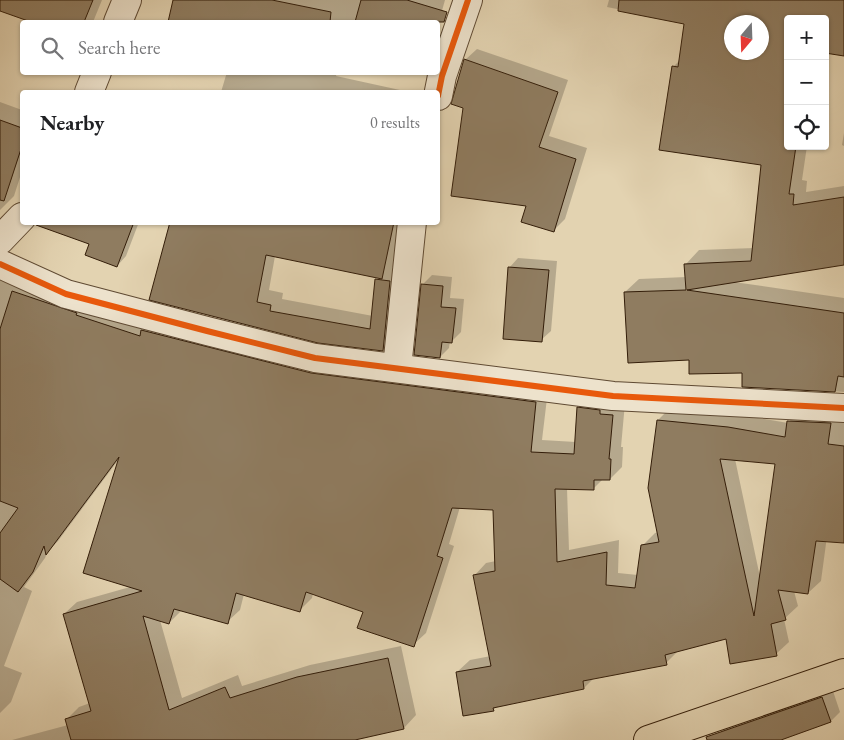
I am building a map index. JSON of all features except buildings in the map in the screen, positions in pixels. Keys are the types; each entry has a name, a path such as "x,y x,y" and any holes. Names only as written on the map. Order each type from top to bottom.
{"highway":[{"path":"648,740 844,673"}],"street":[{"path":"119,20 127,0"},
{"path":"439,90 442,76 468,0"},
{"path":"90,90 96,75"},
{"path":"0,240 20,219"},
{"path":"397,368 412,225"},
{"path":"0,264 66,294 315,358 613,396 844,408"}],"cycle path":[{"path":"439,90 442,76 468,0"},
{"path":"0,264 66,294 315,358 613,396 844,408"}]}
